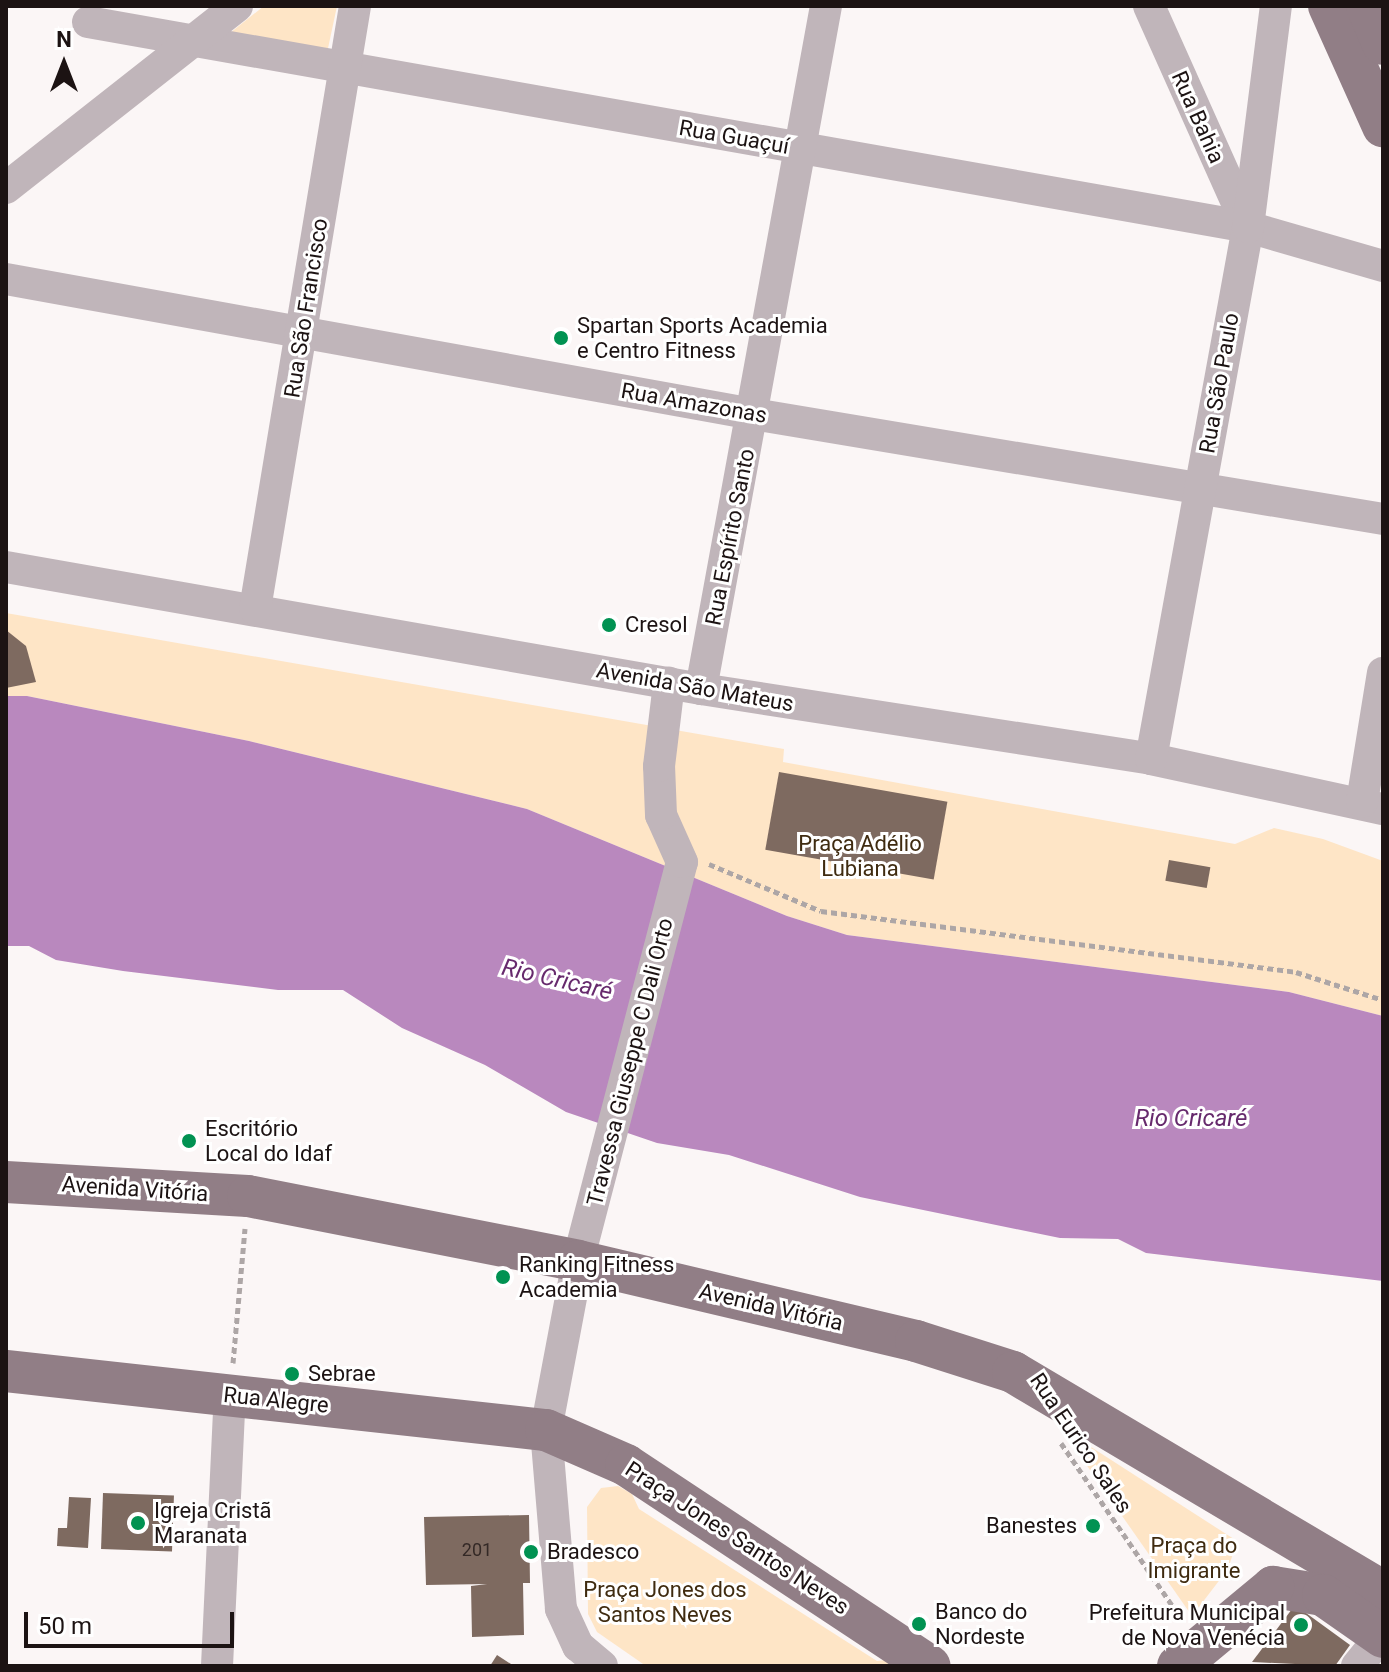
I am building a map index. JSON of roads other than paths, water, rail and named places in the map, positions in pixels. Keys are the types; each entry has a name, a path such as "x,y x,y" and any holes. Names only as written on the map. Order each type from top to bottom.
{"main road":[{"path":"1329,6 1383,126"},
{"path":"1367,6 1383,44"},
{"name":"Avenida Vitória","path":"6,1182 248,1196 578,1261 916,1341 1013,1372 1140,1444 1219,1496 1383,1592"},
{"name":"Rua Alegre","path":"6,1371 546,1430"},
{"name":"Praça Jones Santos Neves","path":"546,1430 626,1465 930,1666"},
{"path":"1219,1496 1265,1560 1273,1587"},
{"path":"1273,1587 1323,1595 1374,1646"},
{"path":"1197,1661 1273,1587"}],"street":[{"path":"6,188 237,6"},
{"name":"Rua São Francisco","path":"255,609 355,6"},
{"name":"Rua Espírito Santo","path":"701,689 826,6"},
{"name":"Rua Bahia","path":"1149,6 1248,227"},
{"name":"Rua São Paulo","path":"1151,759 1248,227 1276,6"},
{"name":"Rua Guaçuí","path":"88,22 343,70 1248,227 1381,263"},
{"name":"Rua Amazonas","path":"6,279 753,414 1383,519"},
{"name":"Avenida São Mateus","path":"6,567 701,689 1151,759 1372,805"},
{"path":"1372,805 1383,673"},
{"name":"Travessa Giuseppe C Dali Orto","path":"546,1430 578,1261 606,1160 679,855 661,815 659,766 669,683"},
{"path":"217,1666 230,1395"},
{"path":"546,1430 561,1609 578,1646 602,1666"}],"water":[{"name":"Rio Cricaré","path":"6,696 27,696 249,741 527,809 787,916 847,935 1289,992 1383,1016 1383,1281 1146,1253 1118,1239 1060,1238 860,1197 729,1155 657,1143 566,1112 485,1065 402,1028 343,990 278,990 123,971 56,960 29,946 6,946"}],"place":[{"name":"Spartan Sports Academia e Centro Fitness","path":"561,338"},
{"name":"Cresol","path":"609,625"},
{"name":"Escritório Local do Idaf","path":"189,1141"},
{"name":"Ranking Fitness Academia","path":"503,1277"},
{"name":"Sebrae","path":"292,1374"},
{"name":"Igreja Cristã Maranata","path":"138,1523"},
{"name":"Banestes","path":"1093,1526"},
{"name":"Bradesco","path":"531,1552"},
{"name":"Banco do Nordeste","path":"919,1624"},
{"name":"Prefeitura Municipal de Nova Venécia","path":"1301,1625"}],"park label":[{"name":"Praça Adélio Lubiana","path":"860,856"},
{"name":"Praça do Imigrante","path":"1194,1558"},
{"name":"Praça Jones dos Santos Neves","path":"665,1602"}]}
